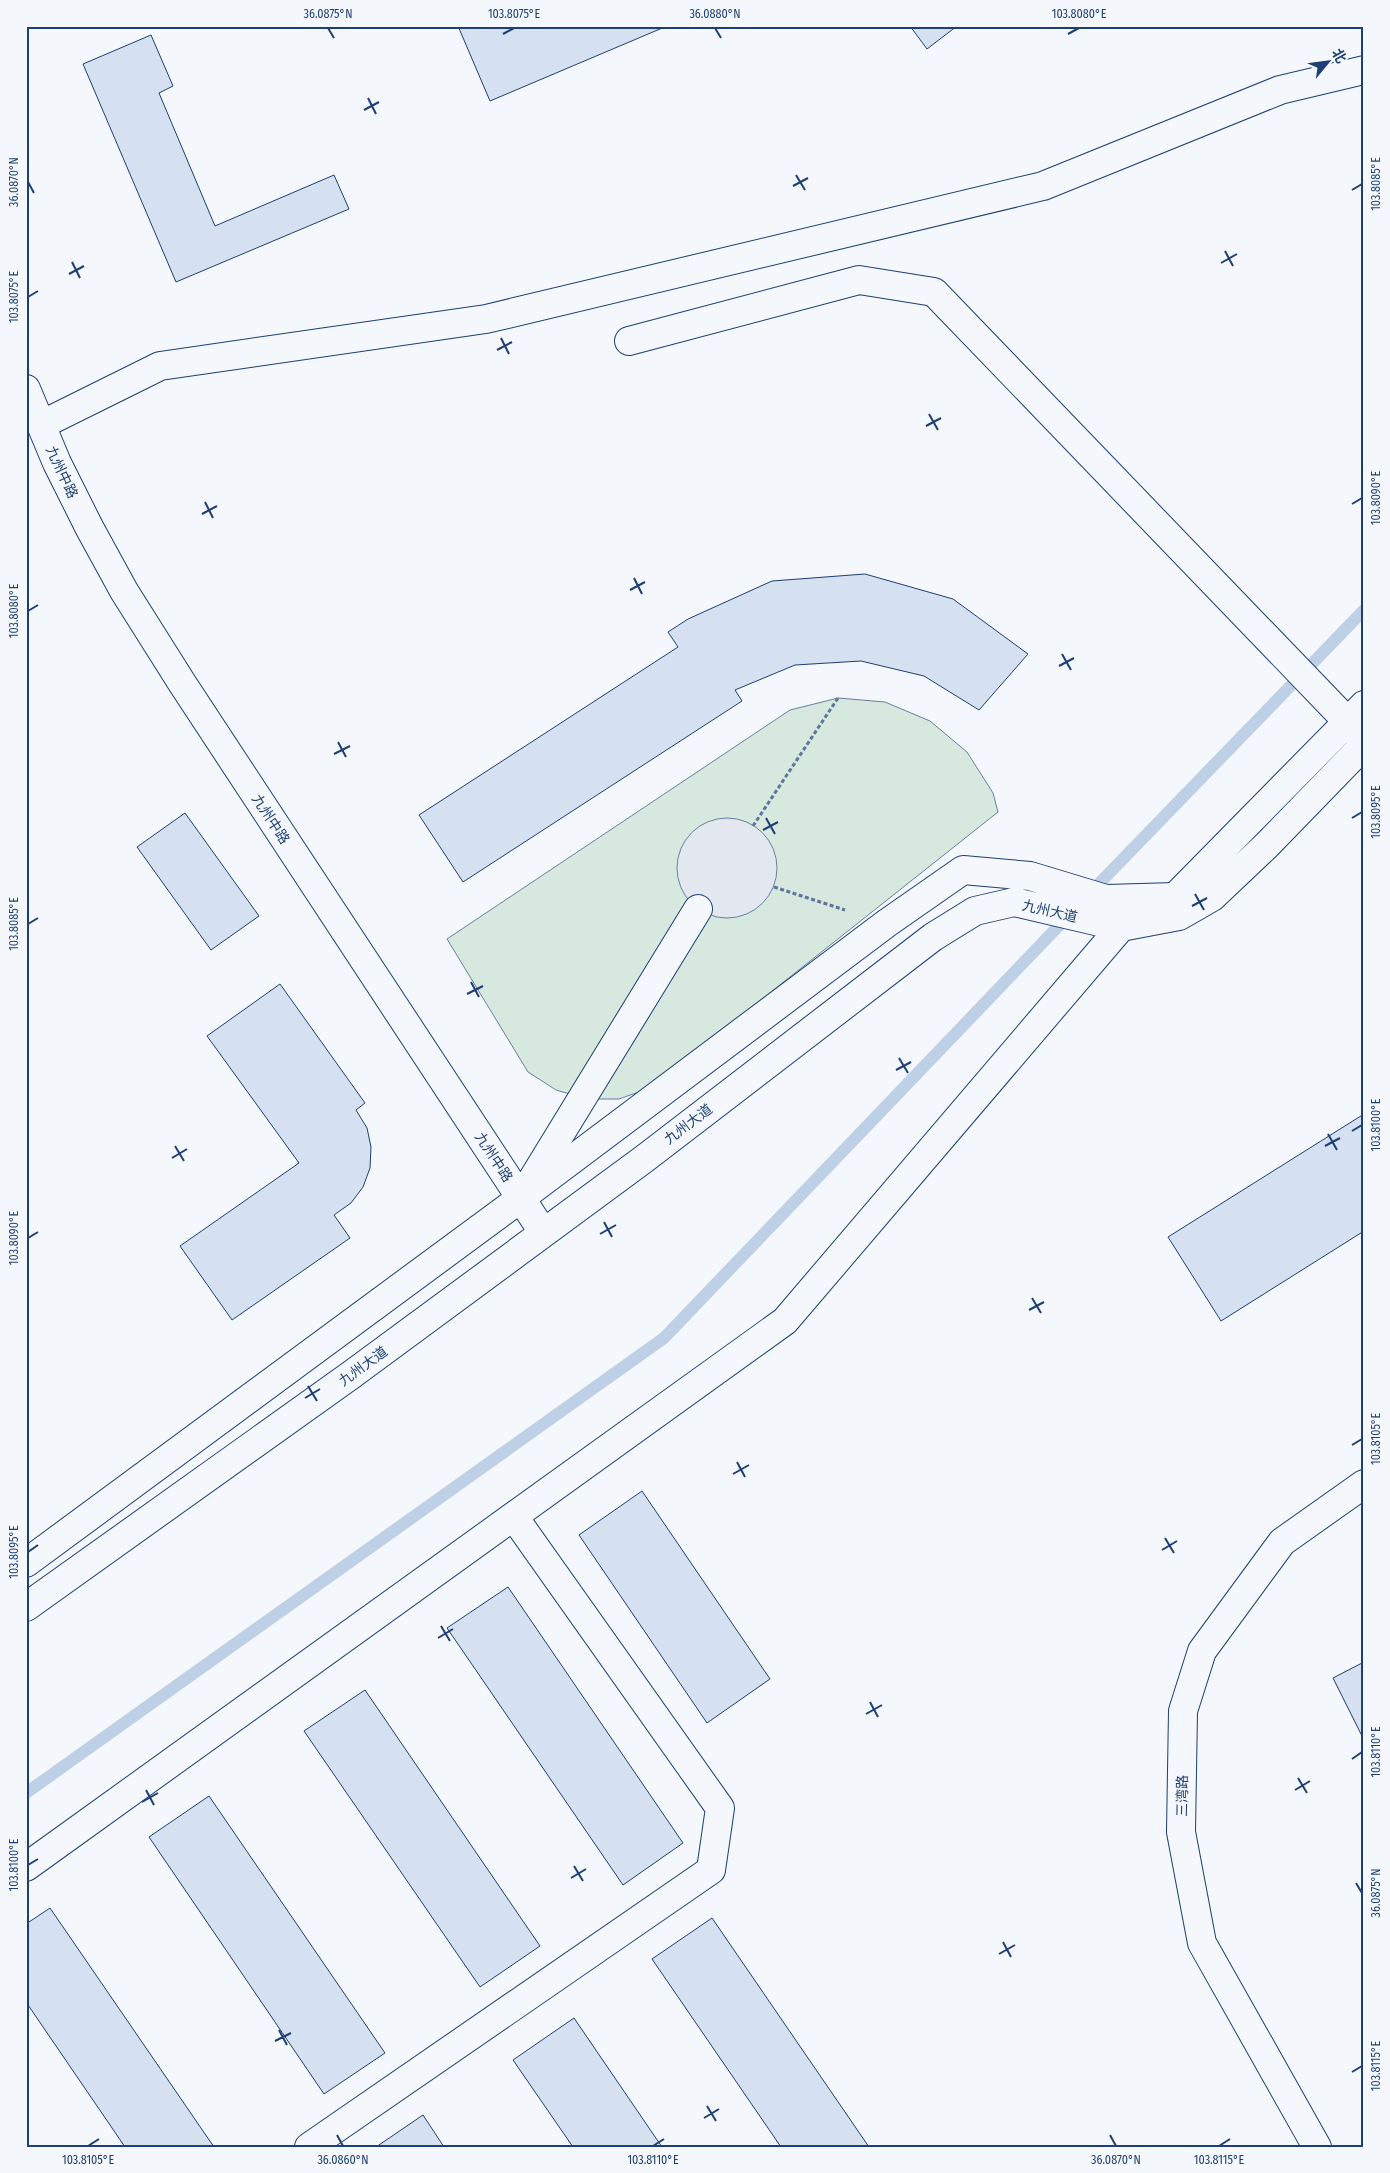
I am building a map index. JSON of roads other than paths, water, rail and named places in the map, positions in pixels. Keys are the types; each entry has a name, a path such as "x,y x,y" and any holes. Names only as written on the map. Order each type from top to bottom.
{"street":[{"path":"40,425 160,366 486,318 1043,186 1280,90 1364,70"},
{"path":"629,341 859,280 934,292 1325,700 1360,728"},
{"name":"九州中路","path":"26,389 57,463 124,591 171,666 543,1232"},
{"name":"九州大道","path":"26,1607 351,1375 644,1158 933,937 975,911 1014,902 1109,916 1179,916 1212,897 1266,846 1360,728"},
{"path":"26,1564 521,1198 887,923 963,870 1030,876 1109,916 785,1321 26,1868"},
{"path":"521,1198 698,909"},
{"name":"三湾路","path":"1317,2147 1202,1943 1181,1832 1183,1711 1202,1650 1282,1542 1364,1484"},
{"path":"309,2147 711,1870 720,1808 514,1517"}],"waterway":[{"path":"1089,894 1364,610"},
{"path":"26,1793 664,1338 1070,914"}]}
